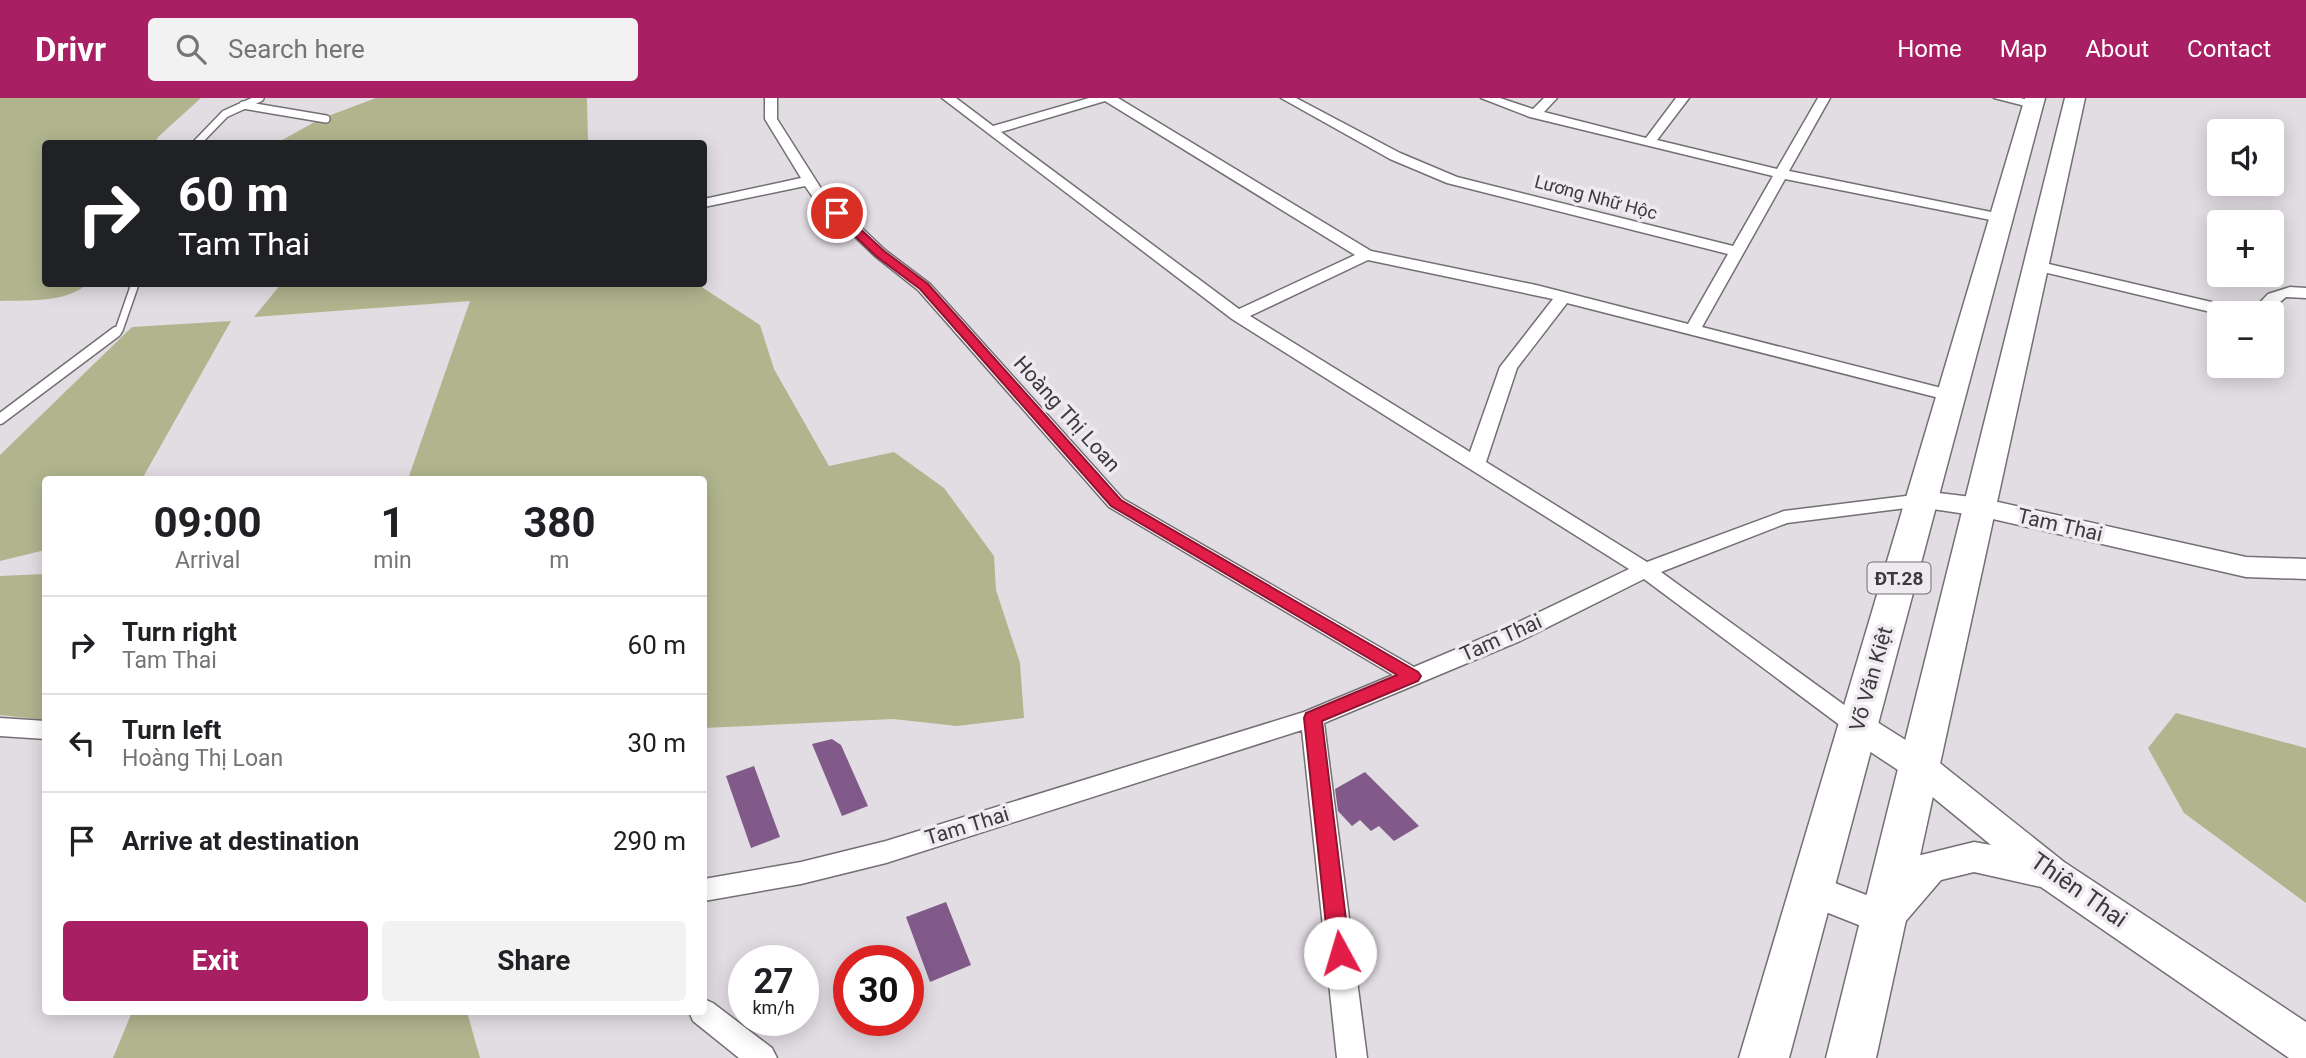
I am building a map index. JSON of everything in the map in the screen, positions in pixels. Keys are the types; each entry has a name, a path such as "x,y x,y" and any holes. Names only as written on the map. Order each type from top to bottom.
{"main road":[{"name":"ĐT.28","path":"1851,1058 2075,98"},
{"name":"Võ Văn Kiệt","path":"1764,1058 2001,219 2023,100"}],"street":[{"name":"Hoàng Thị Loan","path":"771,98 771,119 807,181 880,253 924,287 1116,503 1412,676"},
{"path":"948,98 1238,316 1476,462 1645,570 1857,726"},
{"path":"992,130 1103,98"},
{"path":"1109,98 1366,255 1693,329 1951,396"},
{"name":"Lương Nhữ Hộc","path":"1287,98 1395,156 1452,180 1739,252"},
{"path":"1487,98 1535,114 1781,174 2001,219"},
{"path":"1535,114 1551,98"},
{"path":"1649,142 1683,98"},
{"path":"1693,329 1824,98"},
{"path":"707,202 807,181"},
{"path":"1238,316 1366,255"},
{"path":"2036,266 2207,306"},
{"path":"2270,301 2286,290 2306,293"},
{"path":"1476,462 1509,368 1562,298"},
{"name":"Tam Thai","path":"707,889 801,873 886,852 1312,718 1512,635 1645,570 1784,517 1922,500 1980,507 2246,566 2306,569"},
{"path":"1312,718 1352,1058"},
{"name":"Thiên Thai","path":"1857,726 1919,766 2051,873 2306,1046"},
{"path":"0,727 42,730"},
{"path":"1811,890 1884,918 1930,867 1974,857 2051,873"},
{"path":"707,1015 762,1058"}],"lane":[{"path":"200,140 225,114 260,98"},
{"path":"243,106 326,119"},
{"path":"0,419 119,330 134,287"}],"green space":[{"path":"0,98 201,98 156,140 42,140 42,287 84,287 58,297 0,301"},
{"path":"376,98 587,98 588,140 282,140 320,119"},
{"path":"279,287 702,287 760,325 774,369 829,466 894,452 944,488 994,556 996,590 1020,663 1024,718 957,726 893,719 707,728 707,476 409,476 470,301 254,317"},
{"path":"231,321 144,476 42,476 42,551 0,561 0,455 132,327"},
{"path":"42,574 42,720 0,715 0,576"},
{"path":"2176,713 2306,748 2306,903 2184,813 2148,748"},
{"path":"131,1015 468,1015 480,1058 113,1058"}],"building":[{"path":"832,739 841,745 868,806 842,816 812,744"},
{"path":"754,766 780,837 751,848 726,776"},
{"path":"1365,772 1419,826 1394,841 1379,826 1371,831 1360,820 1352,826 1338,811 1335,789"},
{"path":"946,902 971,965 930,982 924,966 924,945 916,945 906,917"}],"route":[{"path":"837,213 880,253 924,287 1116,503 1412,676 1312,718 1340,953"}]}
